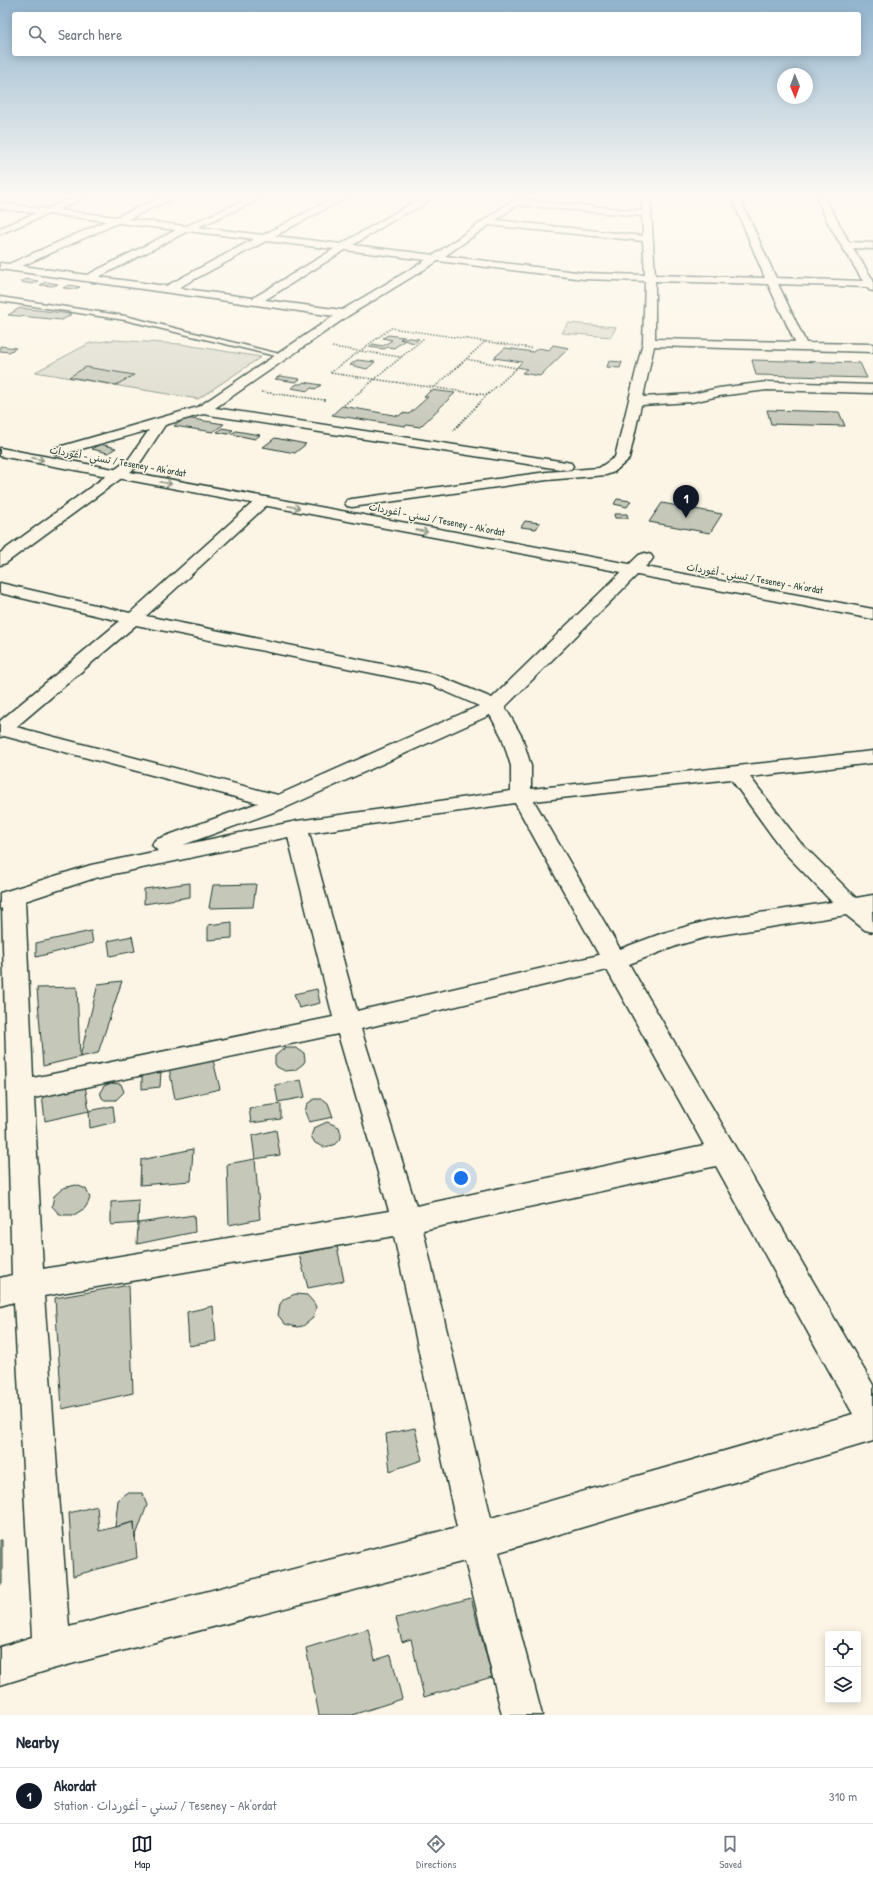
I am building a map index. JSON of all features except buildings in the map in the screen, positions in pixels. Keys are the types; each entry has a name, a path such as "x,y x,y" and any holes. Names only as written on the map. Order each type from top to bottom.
{"street":[{"path":"75,276 344,314"},
{"path":"89,278 93,276"},
{"path":"168,289 192,276"},
{"path":"254,302 296,276"},
{"path":"60,451 203,410 344,314 406,276"},
{"path":"585,276 872,286"},
{"path":"769,276 802,346"},
{"path":"866,276 872,286"},
{"path":"352,502 547,476 601,472 609,469 622,459 650,342 650,279"},
{"path":"650,342 873,348"},
{"path":"635,401 692,398 719,392 767,386 873,389"},
{"path":"203,410 601,472"},
{"path":"0,560 133,464 160,422"},
{"name":"تسني - أغوردات / Teseney - Ak'ordat","path":"0,440 352,502 638,564 873,599"},
{"path":"0,452 263,501 638,564 873,614"},
{"path":"1,729 133,619 263,501"},
{"path":"52,1650 28,1285 20,1091 7,899 91,872 280,802 495,706 638,564"},
{"path":"0,588 133,619 436,681 495,706 512,737 521,766 521,796 873,1417"},
{"path":"1,729 280,802"},
{"path":"91,872 297,828 521,796 873,757"},
{"path":"737,773 791,846 861,904 873,924"},
{"path":"297,828 347,1023 406,1221 478,1540 522,1715"},
{"path":"20,1091 347,1023 615,960 671,939 707,929 861,904"},
{"path":"0,1292 28,1285 406,1221 722,1153"},
{"path":"0,1666 52,1650 478,1540 873,1425"}],"lane":[{"path":"0,299 125,318 284,356"}],"path":[{"path":"487,395 330,373 391,328 531,348"},
{"path":"344,405 424,338"},
{"path":"435,388 486,341"},
{"path":"332,347 401,357"},
{"path":"452,432 487,395 517,368 466,359"},
{"path":"257,392 325,400"}],"shaded area":[{"path":"568,323 616,327 611,337 562,333"},
{"path":"114,340 180,344 261,357 198,399 35,372 90,343"}],"place":[{"name":"Akordat","path":"686,518"}]}
